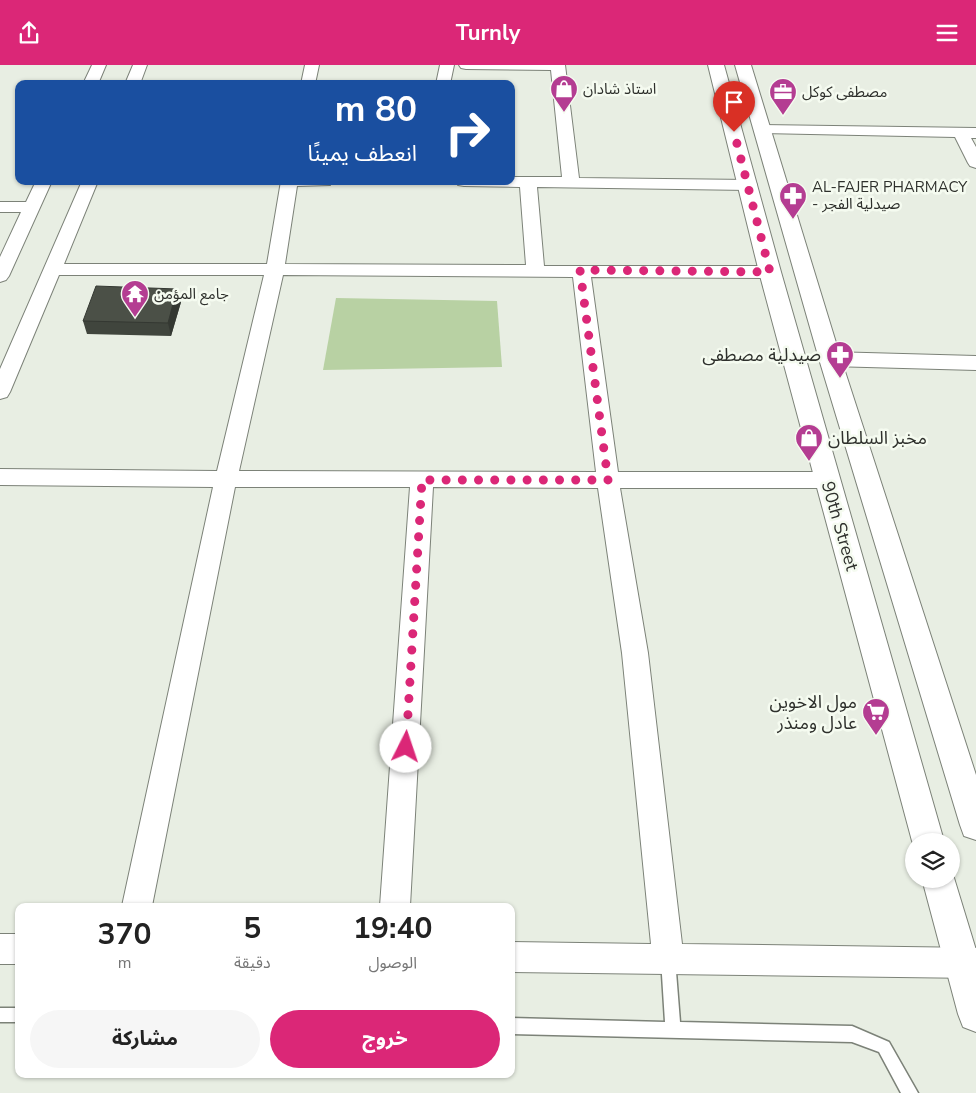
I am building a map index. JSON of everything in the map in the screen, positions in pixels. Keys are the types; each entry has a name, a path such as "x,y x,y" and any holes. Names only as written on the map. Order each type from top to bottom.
{"main road":[{"name":"90th Street","path":"716,65 827,481 926,833"},
{"path":"743,65 830,359 966,764 976,825"},
{"path":"723,91 751,91"},
{"path":"942,888 969,962 976,1014"}],"street":[{"path":"92,80 99,65"},
{"path":"134,80 140,65"},
{"path":"309,80 312,65"},
{"path":"444,80 446,65"},
{"path":"466,65 558,66 570,182"},
{"path":"762,130 969,133 976,163"},
{"path":"515,182 749,185"},
{"path":"528,182 535,270"},
{"path":"0,276 42,185"},
{"path":"0,392 88,185"},
{"path":"138,903 226,479 275,269 288,185"},
{"path":"0,207 32,207"},
{"path":"53,269 770,272"},
{"path":"580,270 608,480 634,653 668,959"},
{"path":"830,359 976,363"},
{"path":"0,477 827,481"},
{"path":"395,903 422,480"},
{"path":"0,949 15,949"},
{"path":"515,957 969,962"}],"lane":[{"path":"668,959 673,1030"},
{"path":"0,1015 15,1015"},
{"path":"515,1026 852,1034 884,1047 910,1093"}],"green space":[{"path":"336,298 497,301 502,367 323,370"}],"building":[{"path":"96,286 177,289 168,323 83,321"}],"place":[{"name":"استاذ شادان","path":"564,113"},
{"name":"مصطفى كوكل","path":"783,116"},
{"name":"AL-FAJER PHARMACY - صيدلية الفجر","path":"793,220"},
{"name":"جامع المؤمن","path":"135,318"},
{"name":"صيدلية مصطفى","path":"840,379"},
{"name":"مخبز السلطان","path":"809,462"},
{"name":"مول الاخوين عادل ومنذر","path":"876,736"}],"route":[{"path":"406,747 422,480 608,480 580,270 770,272 734,132"}]}
